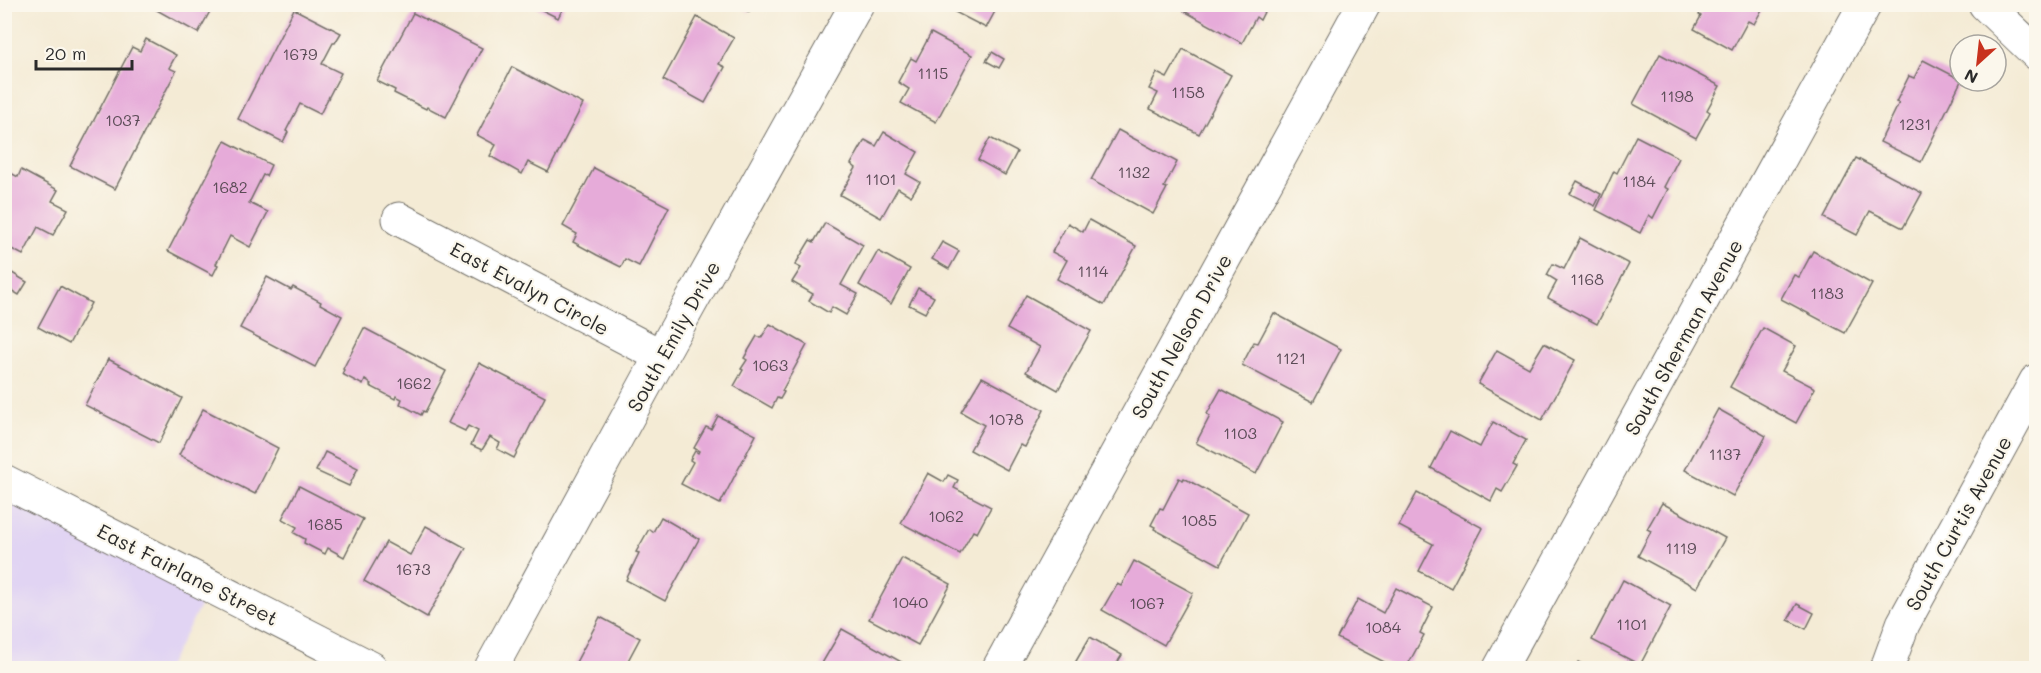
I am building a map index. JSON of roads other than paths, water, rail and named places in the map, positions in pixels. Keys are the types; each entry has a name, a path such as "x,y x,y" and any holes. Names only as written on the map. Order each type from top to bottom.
{"street":[{"name":"South Emily Drive","path":"491,669 661,356 857,4"},
{"name":"South Nelson Drive","path":"999,669 1364,4"},
{"name":"South Sherman Avenue","path":"1500,669 1865,4"},
{"path":"1985,4 2037,53"},
{"name":"East Evalyn Circle","path":"399,219 661,356"},
{"name":"South Curtis Avenue","path":"1887,669 1903,624 2037,381"},
{"name":"East Fairlane Street","path":"4,481 371,669"}]}
